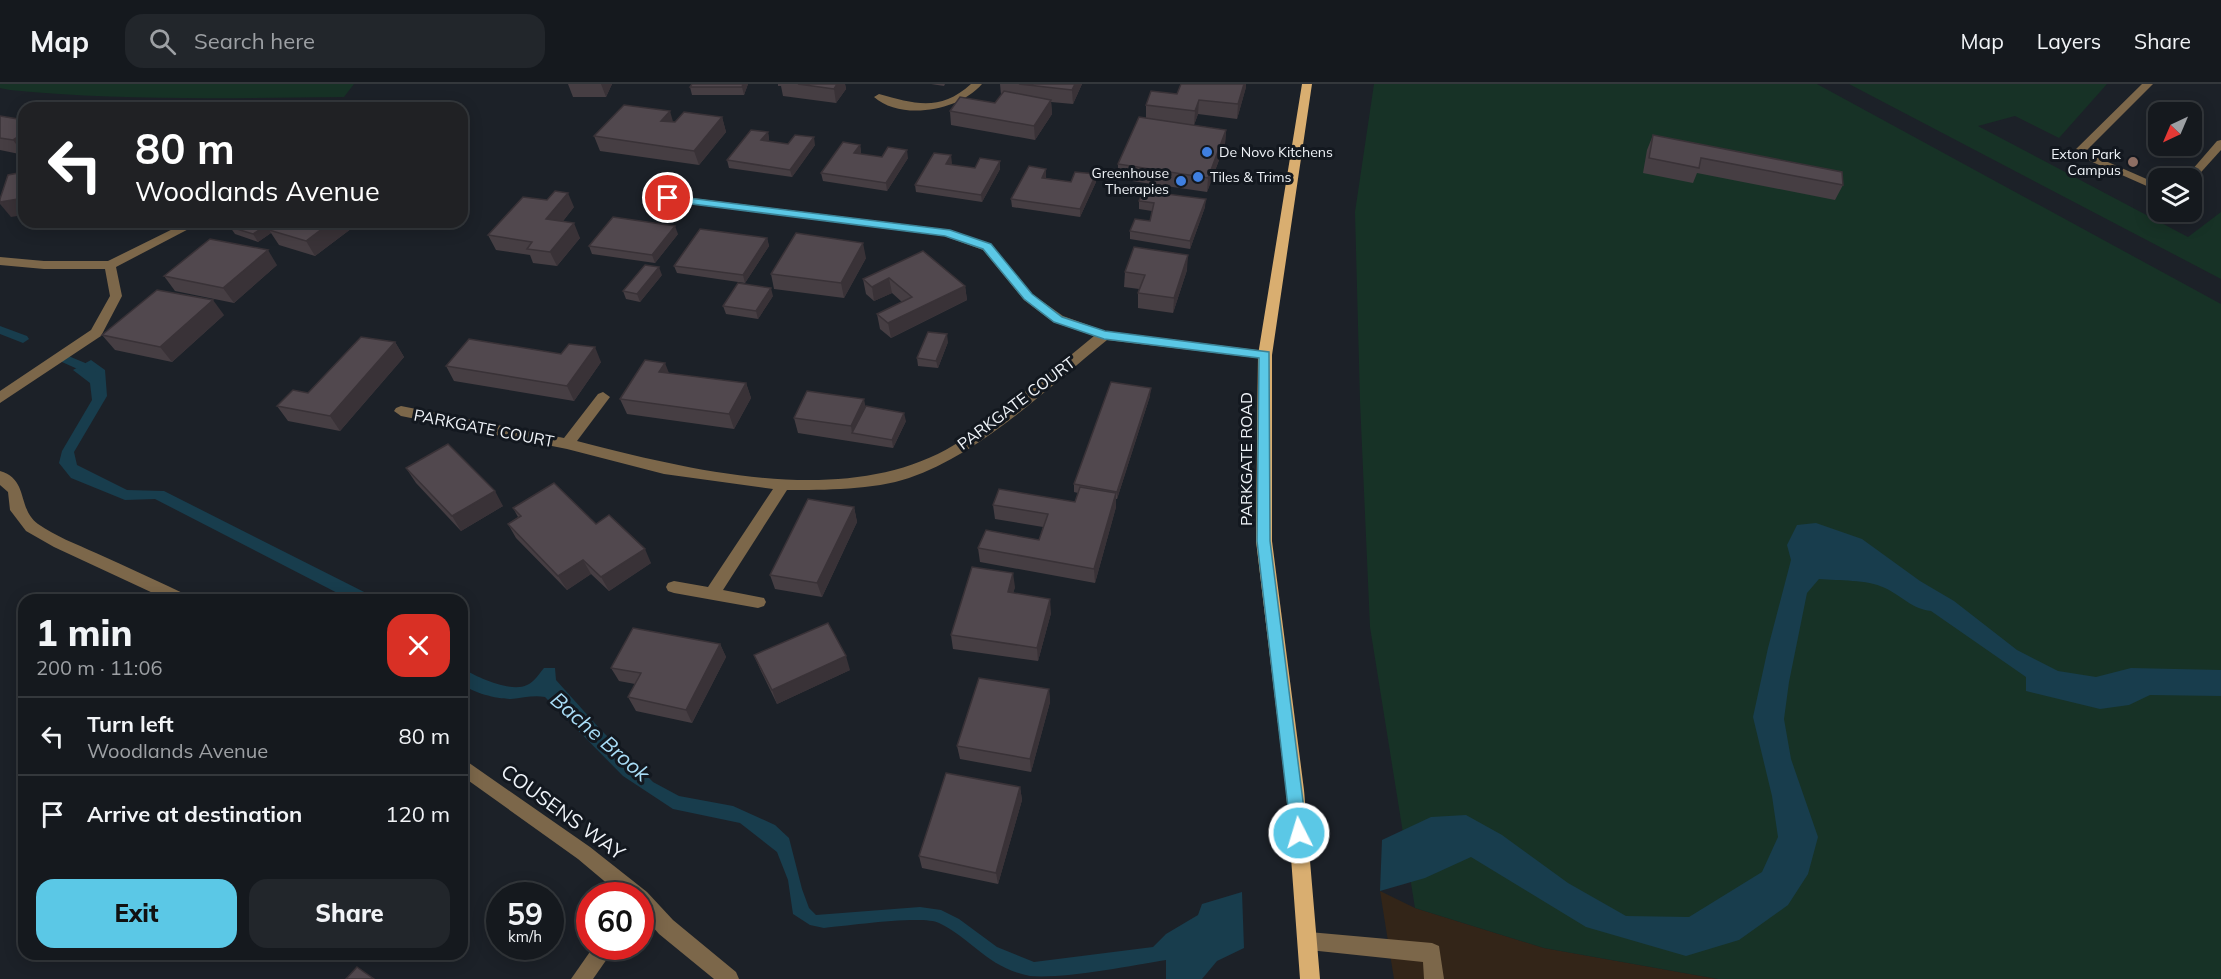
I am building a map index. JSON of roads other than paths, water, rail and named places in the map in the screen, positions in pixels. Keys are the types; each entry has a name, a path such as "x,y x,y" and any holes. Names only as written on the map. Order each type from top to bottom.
{"main road":[{"name":"PARKGATE ROAD","path":"1307,84 1265,355 1264,541 1295,790 1309,941 1310,979"}],"street":[{"path":"879,97 903,106 935,107 965,96 977,84"},
{"path":"2148,84 2078,153 2148,184"},
{"path":"2199,168 2221,143"},
{"path":"668,198 946,233 969,239 987,247 1028,297 1058,319 1104,335 1265,355"},
{"path":"0,261 44,265 110,264 184,228"},
{"path":"0,397 96,333 116,296 110,264"},
{"name":"PARKGATE COURT","path":"401,411 567,444 664,469 783,485 839,485 906,474 959,449 1104,335"},
{"name":"PARKGATE COURT","path":"567,444 603,397"},
{"path":"0,476 15,490 17,510 31,527 60,543 170,594"},
{"path":"712,594 783,485"},
{"path":"674,587 758,603"},
{"name":"COUSENS WAY","path":"468,770 584,853 619,882"},
{"name":"COUSENS WAY","path":"654,915 729,979"},
{"path":"1309,941 1432,953 1434,979"},
{"path":"581,979 596,960"}],"water":[{"path":"91,360 105,370 107,396 74,452 77,465 127,490 164,491 368,594 339,594 155,499 125,500 71,478 59,463 62,451 92,400 90,383 73,370"},
{"path":"1816,523 1862,539 1920,581 1954,601 2017,650 2058,671 2096,677 2131,668 2221,670 2221,696 2150,695 2129,705 2100,709 2026,691 2026,677 1931,611 1918,608 1878,585 1819,579 1807,593 1784,719 1791,759 1818,837 1808,874 1788,905 1739,940 1686,956 1586,927 1471,857 1425,878 1380,891 1382,840 1431,817 1466,815 1502,835 1568,883 1626,916 1689,917 1762,872 1778,837 1772,796 1753,717 1791,560 1787,545 1797,525"},
{"path":"544,668 555,668 556,680 600,729 653,782 679,796 733,806 775,825 789,838 802,889 809,908 816,915 920,907 941,910 959,919 997,947 1034,962 1153,947 1166,934 1198,915 1202,904 1242,892 1244,948 1217,961 1202,979 1166,979 1166,960 1078,974 1030,976 1003,967 939,923 917,920 824,928 810,925 793,914 788,880 777,852 740,823 673,809 623,776 545,697 505,699 479,693 468,688 468,671 503,686 520,687 530,684"}],"waterway":[{"name":"Bache Brook","path":"0,330 23,339"},
{"name":"Bache Brook","path":"66,359 86,368 95,378"}],"place":[{"name":"De Novo Kitchens","path":"1207,152"},
{"name":"Exton Park Campus","path":"2133,162"},
{"name":"Tiles & Trims","path":"1198,177"},
{"name":"Greenhouse Therapies","path":"1181,181"}]}
